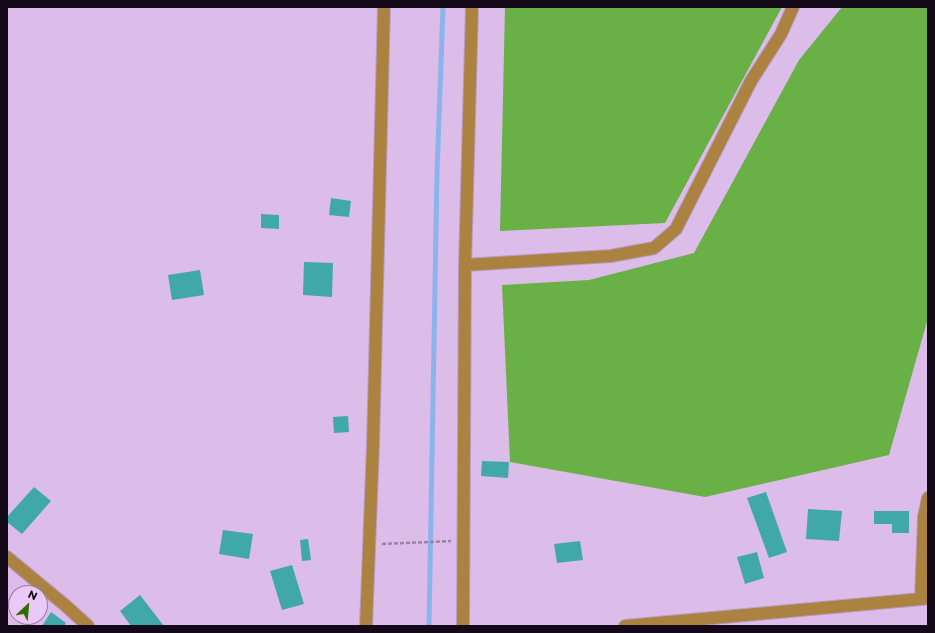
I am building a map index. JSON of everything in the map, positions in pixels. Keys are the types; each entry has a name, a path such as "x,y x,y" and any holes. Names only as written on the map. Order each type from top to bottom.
{"street":[{"path":"366,626 384,7"},
{"path":"463,626 465,265 472,7"},
{"path":"465,265 611,256 654,248 676,229 751,81 781,34 793,7"},
{"path":"625,626 925,598 924,517 928,498"},
{"path":"7,557 88,626"}],"path":[{"path":"369,545 463,541"}],"green space":[{"path":"505,7 782,7 665,223 500,231"},
{"path":"842,7 928,7 928,318 889,455 705,497 510,462 502,285 589,280 694,253 799,60"}],"building":[{"path":"331,198 351,201 349,217 329,215"},
{"path":"261,214 279,215 279,229 261,228"},
{"path":"304,262 333,263 332,297 303,295"},
{"path":"200,270 204,295 172,300 168,275"},
{"path":"348,416 349,432 334,433 333,417"},
{"path":"482,461 509,462 508,478 481,476"},
{"path":"34,487 51,501 22,534 7,522 7,517"},
{"path":"766,492 787,552 769,558 747,498"},
{"path":"808,509 842,511 839,541 806,539"},
{"path":"874,511 909,511 909,533 892,533 892,524 874,524"},
{"path":"223,530 253,534 249,559 219,554"},
{"path":"308,539 311,560 302,561 300,540"},
{"path":"580,541 583,560 557,563 554,544"},
{"path":"757,552 764,578 745,584 737,557"},
{"path":"292,565 304,604 282,610 270,571"},
{"path":"140,595 164,626 131,626 120,611"},
{"path":"51,612 66,623 64,626 42,626 48,625 48,617"}],"waterway":[{"path":"429,626 437,173 443,7"}]}
